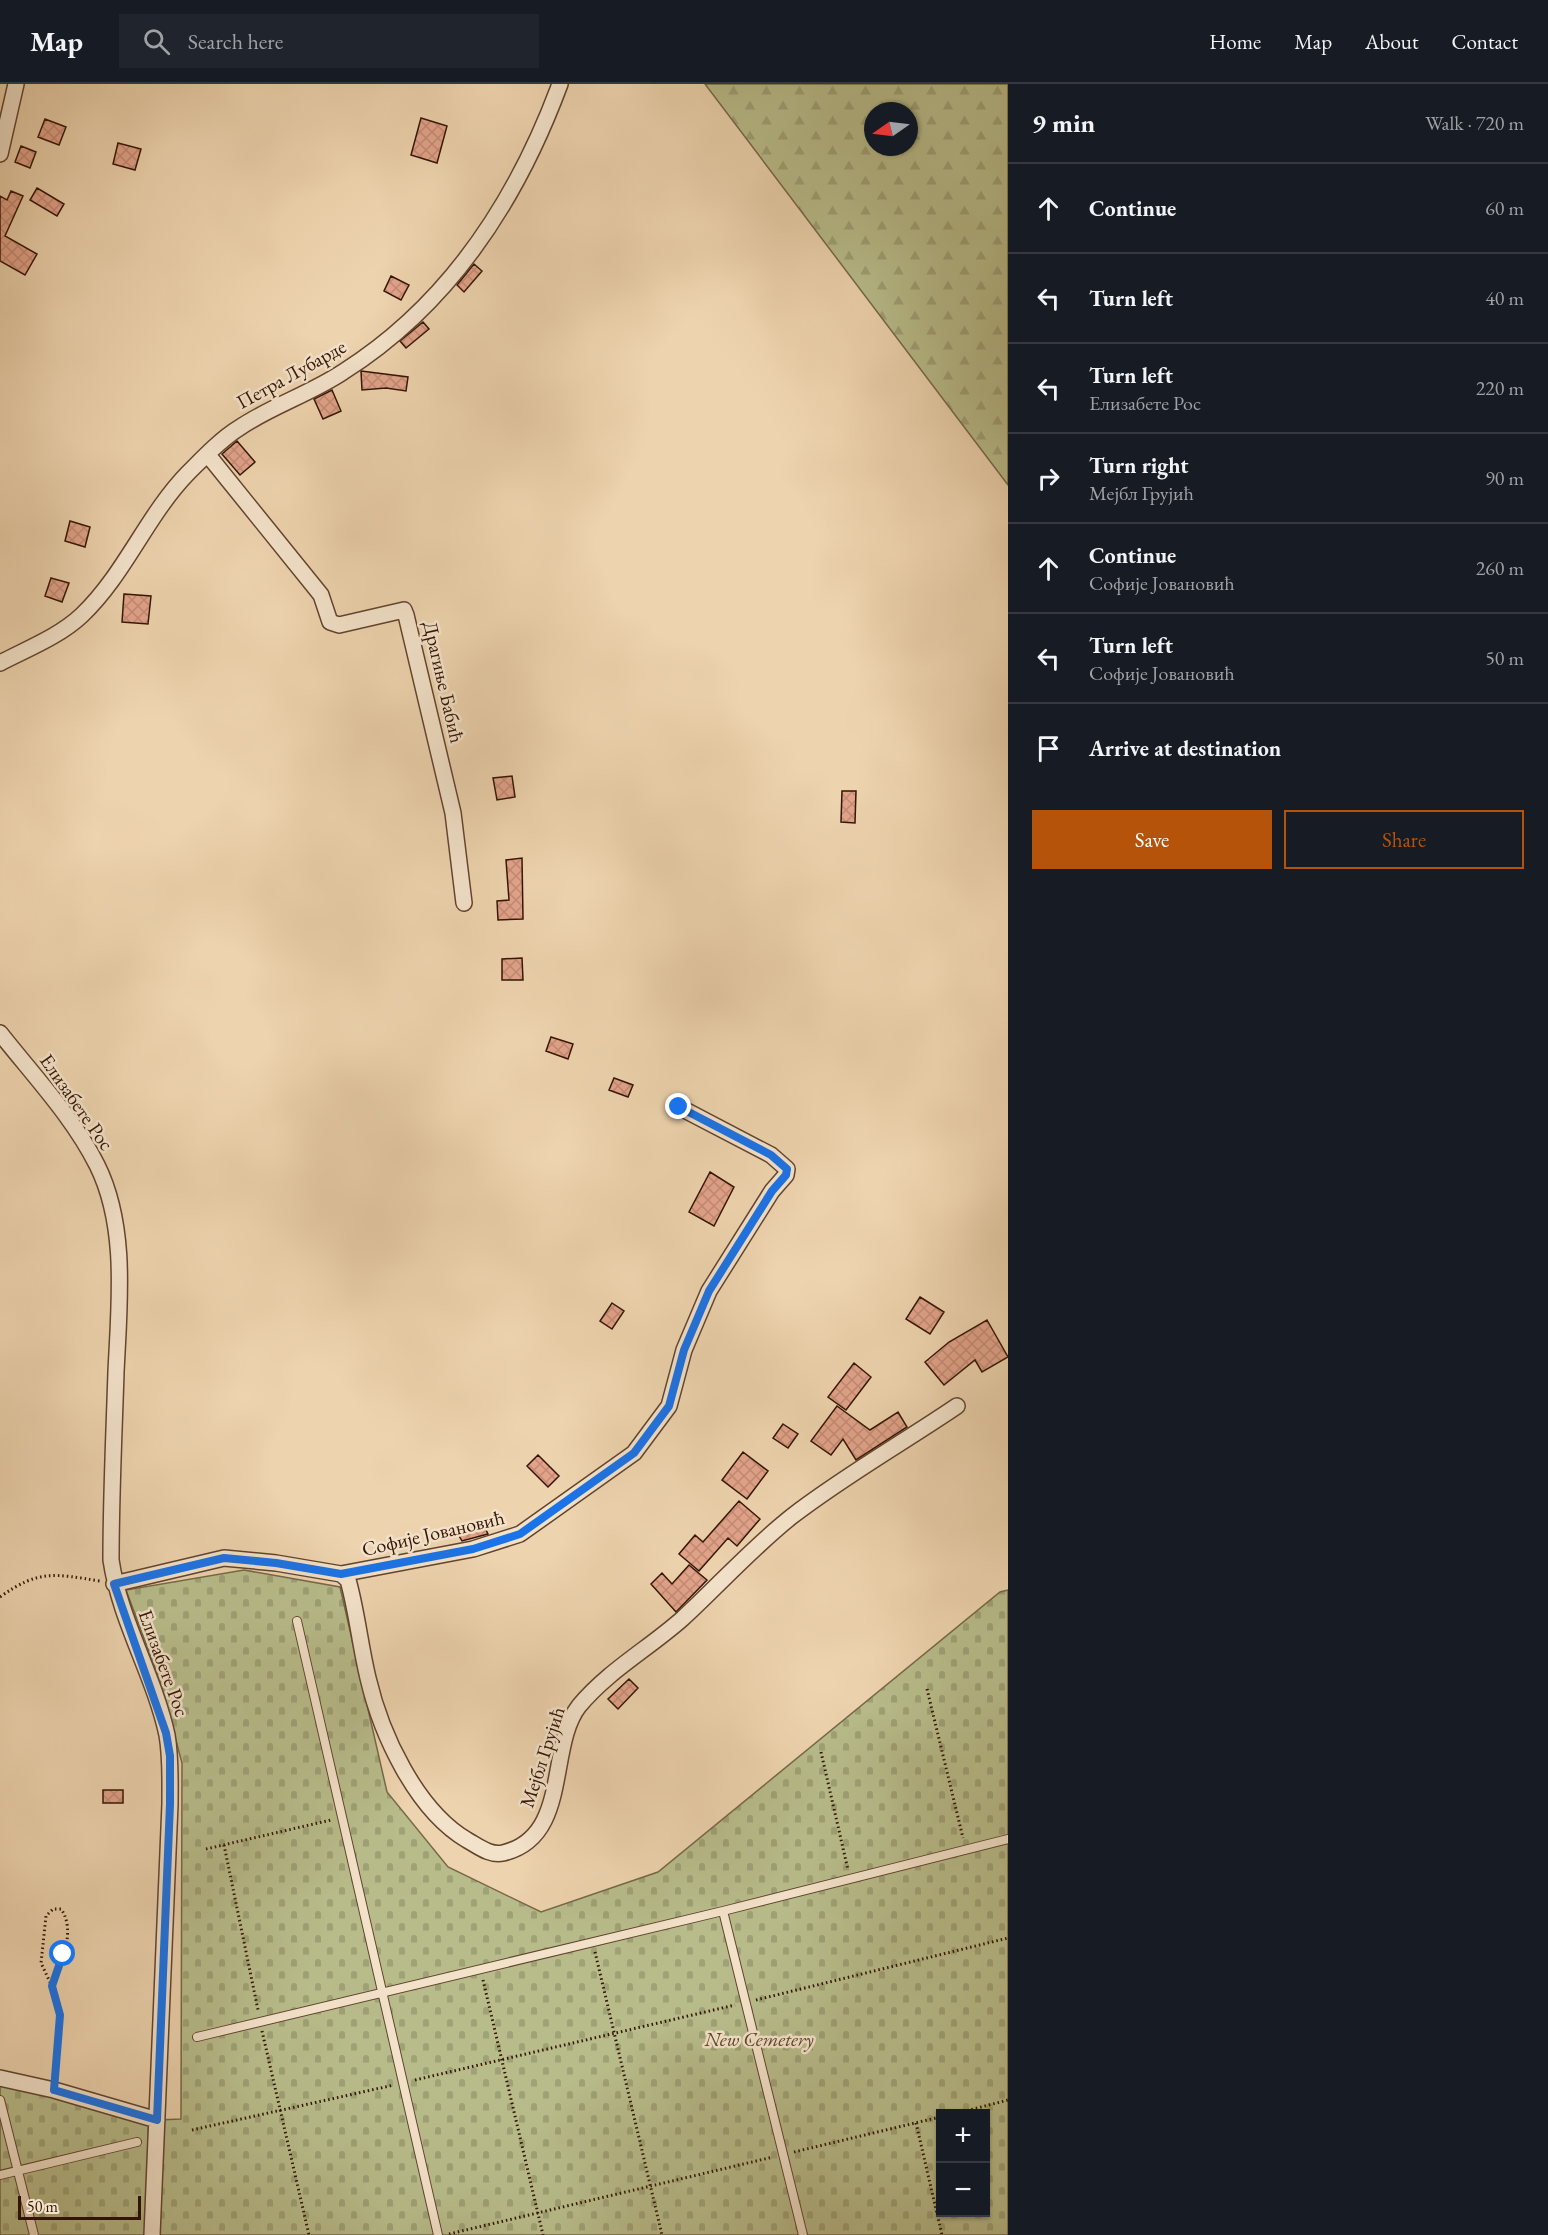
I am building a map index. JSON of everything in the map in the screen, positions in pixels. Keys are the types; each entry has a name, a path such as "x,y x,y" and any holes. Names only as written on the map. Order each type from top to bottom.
{"street":[{"path":"0,154 16,84"},
{"name":"Петра Лубарде","path":"0,663 44,640 82,615 111,580 187,474 237,428 343,373 427,305 472,254 507,200 542,133 560,84"},
{"name":"Драгиње Бабић","path":"208,454 321,595 330,622 339,625 404,610 453,813 465,903"},
{"name":"Елизабете Рос","path":"0,1033 74,1127 97,1166 111,1207 117,1249 118,1311 111,1560 114,1584 163,1724 170,1756 170,1804 152,2235"},
{"name":"Софије Јовановић","path":"341,1574 452,1554 520,1534 634,1453 669,1406 684,1350 709,1291 772,1191 786,1175 787,1169 771,1155 679,1107"},
{"name":"Мејбл Грујић","path":"341,1574 348,1580 368,1680 390,1743 422,1800 454,1832 488,1852 502,1854 525,1844 551,1809 563,1748 578,1708 613,1672 681,1619 730,1570 792,1516 957,1406"},
{"path":"114,1584 224,1558 276,1563 341,1574"},
{"path":"0,2078 54,2090 157,2120"}],"lane":[{"path":"297,1621 380,1992 438,2235"},
{"path":"197,2037 260,2020 850,1880 1008,1839"},
{"path":"723,1911 803,2235"},
{"path":"0,2100 34,2235"},
{"path":"0,2175 137,2142"}],"path":[{"path":"0,1597 18,1584 43,1575 60,1575 114,1584"},
{"path":"927,1689 965,1849"},
{"path":"821,1752 850,1880"},
{"path":"206,1849 341,1818"},
{"path":"224,1845 260,2020 309,2235"},
{"path":"52,1986 63,1954 67,1926 66,1916 61,1909 53,1909 46,1917 41,1963 45,1977 52,1986 60,2015 54,2090"},
{"path":"192,2130 502,2060 1008,1938"},
{"path":"593,1941 662,2235"},
{"path":"480,1968 543,2235"},
{"path":"973,2109 1008,2100"},
{"path":"446,2235 936,2118"},
{"path":"916,2123 942,2235"}],"green space":[{"path":"705,84 1008,84 1008,485"},
{"name":"New Cemetery","path":"244,1570 340,1587 387,1792 448,1867 541,1912 658,1872 1000,1592 1008,1590 1008,2235 0,2235 0,2081 157,2120 181,2119 182,1763 161,1684 126,1590"}],"building":[{"path":"421,118 447,126 437,163 411,155"},
{"path":"45,119 66,127 59,145 38,137"},
{"path":"118,143 141,149 135,170 113,164"},
{"path":"21,146 36,152 30,168 15,162"},
{"path":"37,188 64,204 57,216 30,200"},
{"path":"11,191 23,196 5,236 37,254 25,275 0,261 0,196 7,200"},
{"path":"474,264 482,271 464,292 457,285"},
{"path":"391,276 409,285 401,300 384,291"},
{"path":"423,322 429,329 406,348 400,341"},
{"path":"361,371 408,377 406,391 386,388 362,390"},
{"path":"332,390 341,411 323,419 314,399"},
{"path":"237,441 255,462 240,475 222,454"},
{"path":"70,521 90,527 85,547 65,541"},
{"path":"51,578 69,583 62,602 45,596"},
{"path":"124,594 151,596 148,624 122,622"},
{"path":"512,776 515,797 497,800 493,778"},
{"path":"842,791 856,791 855,823 841,822"},
{"path":"522,858 523,919 498,920 497,901 509,900 506,860"},
{"path":"522,958 523,980 502,980 502,959"},
{"path":"551,1037 573,1044 568,1059 546,1051"},
{"path":"614,1078 633,1085 628,1097 609,1090"},
{"path":"710,1172 734,1187 714,1226 689,1212"},
{"path":"920,1297 944,1312 930,1334 906,1319"},
{"path":"612,1303 624,1311 612,1329 600,1321"},
{"path":"987,1320 1008,1357 982,1372 975,1360 944,1385 925,1362 949,1342"},
{"path":"854,1363 871,1377 846,1410 828,1397"},
{"path":"837,1406 870,1430 898,1412 907,1427 856,1460 843,1439 831,1455 811,1441"},
{"path":"783,1424 798,1434 788,1448 773,1438"},
{"path":"743,1452 768,1471 747,1499 722,1480"},
{"path":"538,1455 559,1476 548,1487 527,1466"},
{"path":"739,1501 760,1519 737,1546 728,1538 699,1571 679,1554 695,1535 703,1542"},
{"path":"482,1522 488,1534 462,1541 458,1534"},
{"path":"689,1565 707,1580 676,1612 651,1584 662,1573 672,1584"},
{"path":"629,1679 638,1688 618,1709 608,1699"},
{"path":"103,1790 123,1790 123,1803 103,1803"}],"route":[{"path":"63,1954 52,1986 57,1997 60,2015 54,2090 157,2120 170,1756 160,1714 114,1584 224,1558 276,1563 341,1574 380,1569 473,1549 520,1534 634,1453 669,1406 684,1350 709,1291 772,1191 786,1175 787,1169 771,1155 679,1107"}]}
